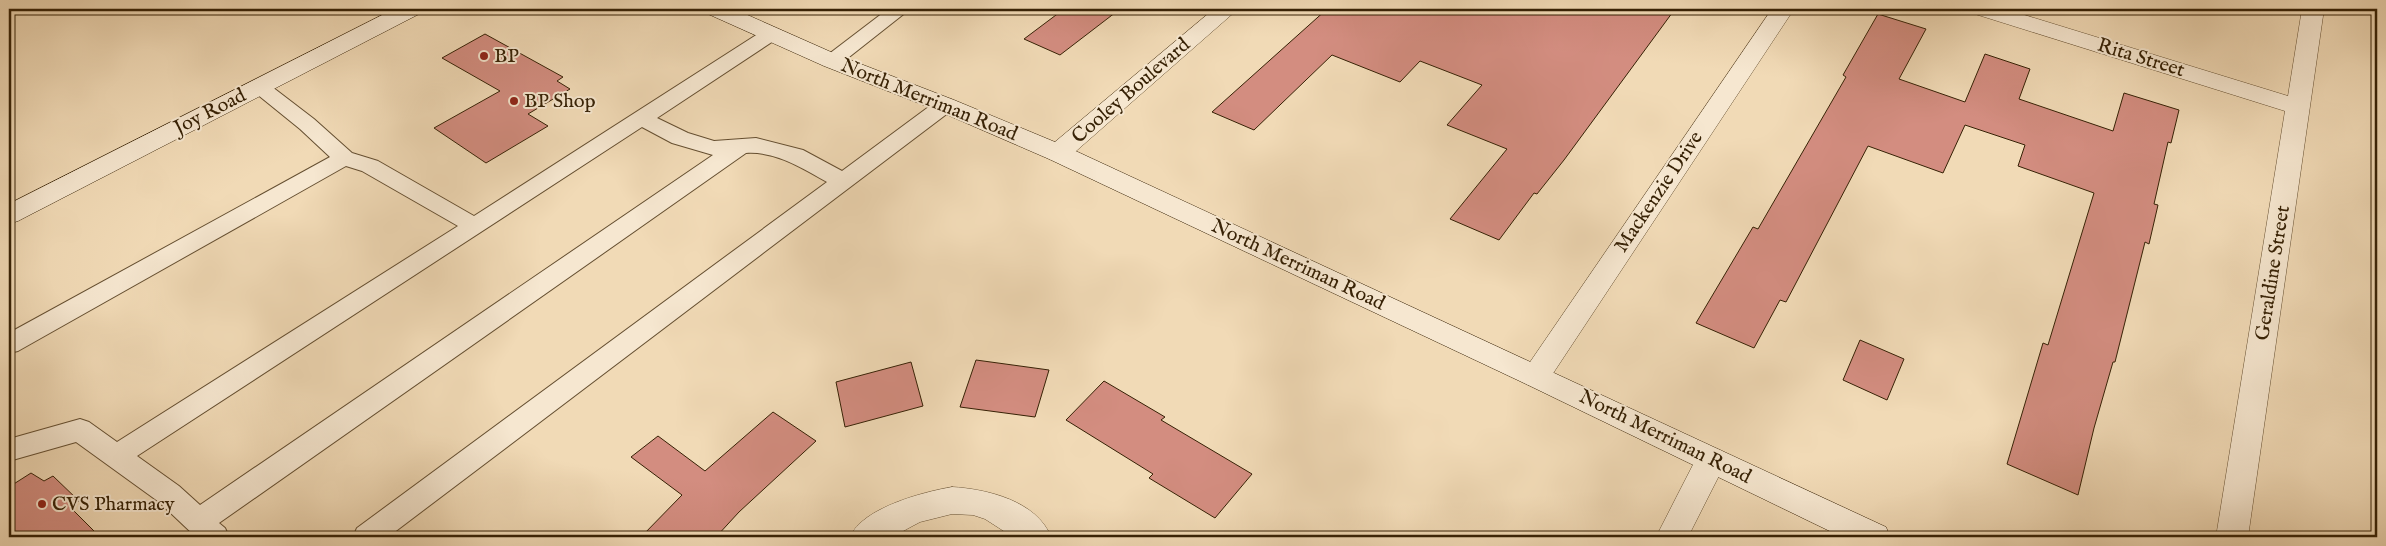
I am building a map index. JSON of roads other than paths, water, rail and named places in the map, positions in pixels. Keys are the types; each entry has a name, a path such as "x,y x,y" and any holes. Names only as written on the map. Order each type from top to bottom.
{"street":[{"name":"Joy Road","path":"9,215 411,9"},
{"name":"North Merriman Road","path":"716,9 832,61 945,105 1058,154 1536,376 1874,537"},
{"name":"Cooley Boulevard","path":"1058,154 1227,9"},
{"name":"Mackenzie Drive","path":"1536,376 1783,9"},
{"name":"Rita Street","path":"1983,9 2298,107"},
{"name":"Geraldine Street","path":"2232,537 2313,9"},
{"path":"1672,537 1711,460"},
{"path":"866,537 890,520 908,512 934,503 951,501 988,504 1018,521 1035,537"}],"lane":[{"path":"832,61 900,9"},
{"path":"116,456 771,34"},
{"path":"260,87 307,124 344,158 370,166 475,226"},
{"path":"367,537 945,105"},
{"path":"643,118 680,138 713,148 756,145 794,155 844,181"},
{"path":"9,450 80,430 169,494 207,529 741,146"},
{"path":"9,344 344,158"}],"place":[{"name":"BP","path":"484,56"},
{"name":"BP Shop","path":"514,101"},
{"name":"CVS Pharmacy","path":"42,504"}]}
